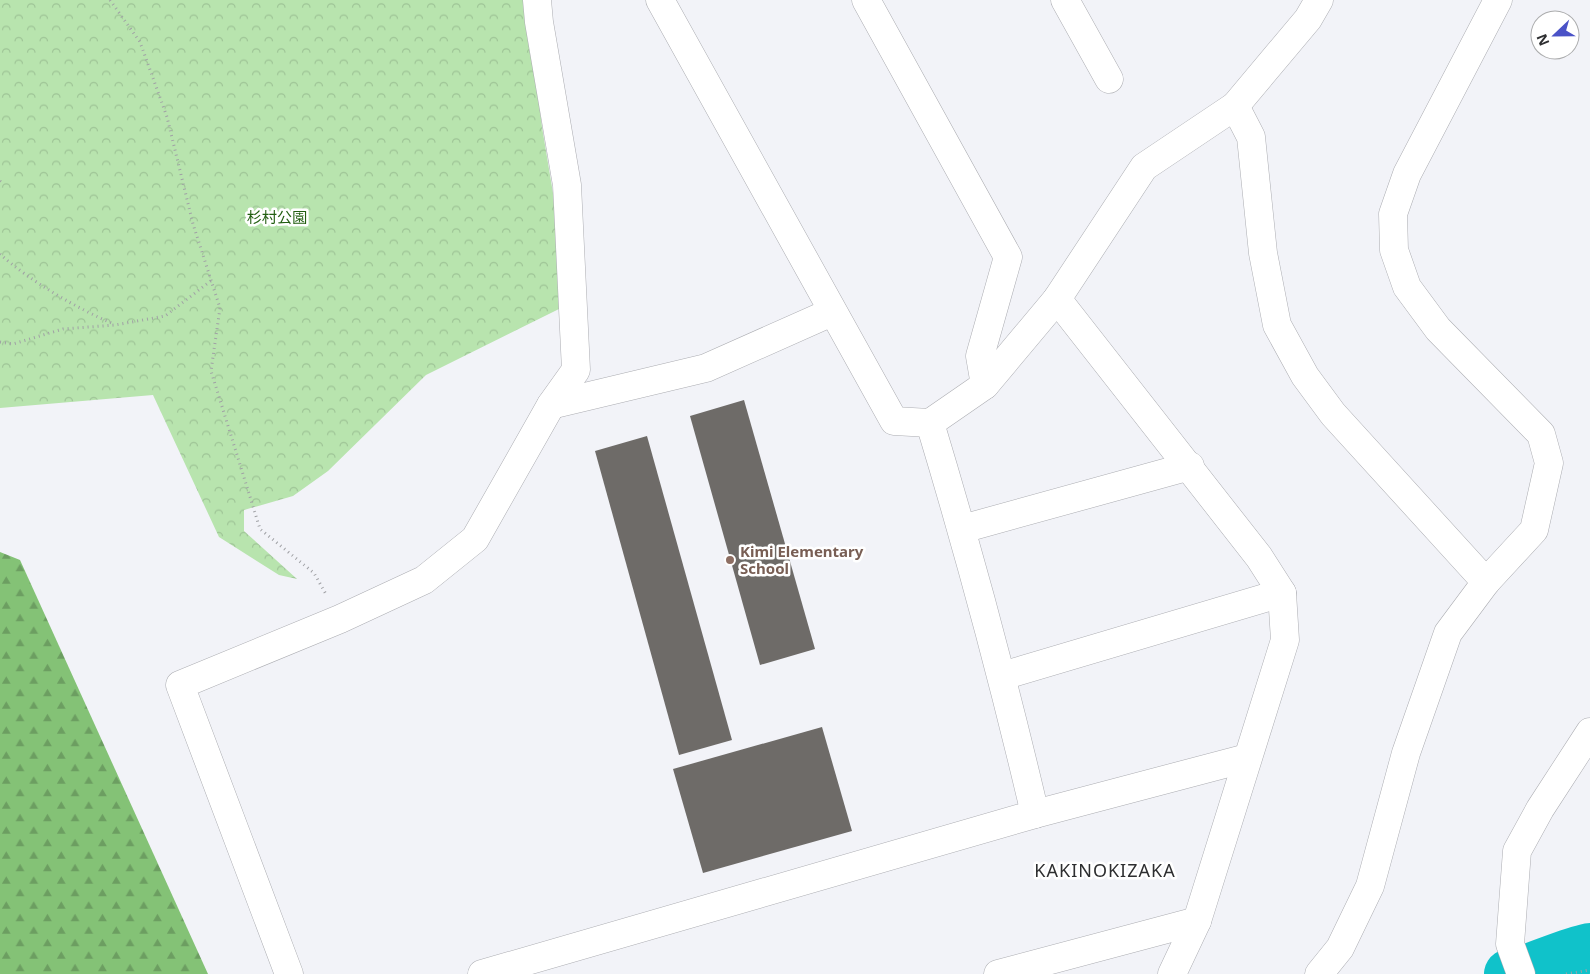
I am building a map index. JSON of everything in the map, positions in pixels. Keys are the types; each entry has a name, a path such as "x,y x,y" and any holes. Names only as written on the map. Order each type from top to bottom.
{"street":[{"path":"289,974 180,685 340,619 424,580 475,539 552,405 576,370 567,185 539,22 537,0"},
{"path":"660,0 894,421 930,423 985,385 1057,299 1144,166 1234,106 1308,19 1319,0"},
{"path":"866,0 1008,257 980,356 985,385"},
{"path":"1065,0 1109,79"},
{"path":"1319,974 1340,948 1370,886 1406,753 1448,633 1486,582 1534,530 1549,463 1541,434 1438,328 1407,287 1394,250 1393,214 1407,174 1498,0"},
{"path":"1234,106 1251,137 1264,254 1277,325 1305,376 1333,414 1486,582"},
{"path":"1057,299 1190,466 1259,557 1282,592 1285,640 1197,921 1172,974"},
{"path":"552,405 706,368 832,312"},
{"path":"930,423 962,529 1002,676 1035,814"},
{"path":"962,529 1190,466"},
{"path":"1002,676 1282,592"},
{"path":"1521,974 1510,944 1517,851 1540,809 1590,732"},
{"path":"482,974 516,969 1035,814 1247,758"},
{"path":"998,974 1197,921"}],"path":[{"path":"110,0 140,42 167,117 193,224 220,308 211,371 260,529 314,573 340,619"},
{"path":"0,254 62,297 94,316 115,325"},
{"path":"0,342 13,344 63,329 115,325 165,316 212,280"},
{"path":"1566,974 1590,970"}],"green space":[{"name":"杉村公園","path":"0,0 527,0 542,127 557,217 559,309 426,375 328,471 293,496 244,510 244,531 297,579 279,575 219,537 153,395 0,408"},
{"path":"0,552 20,560 208,974 0,974"}],"building":[{"path":"744,400 815,649 760,665 690,416"},
{"path":"647,436 732,740 679,755 595,451"},
{"path":"822,727 852,831 703,873 673,769"}],"waterway":[{"path":"1509,974 1590,948"}],"place":[{"name":"Kimi Elementary School","path":"730,560"}],"district":[{"name":"KAKINOKIZAKA","path":"1105,870"}]}
